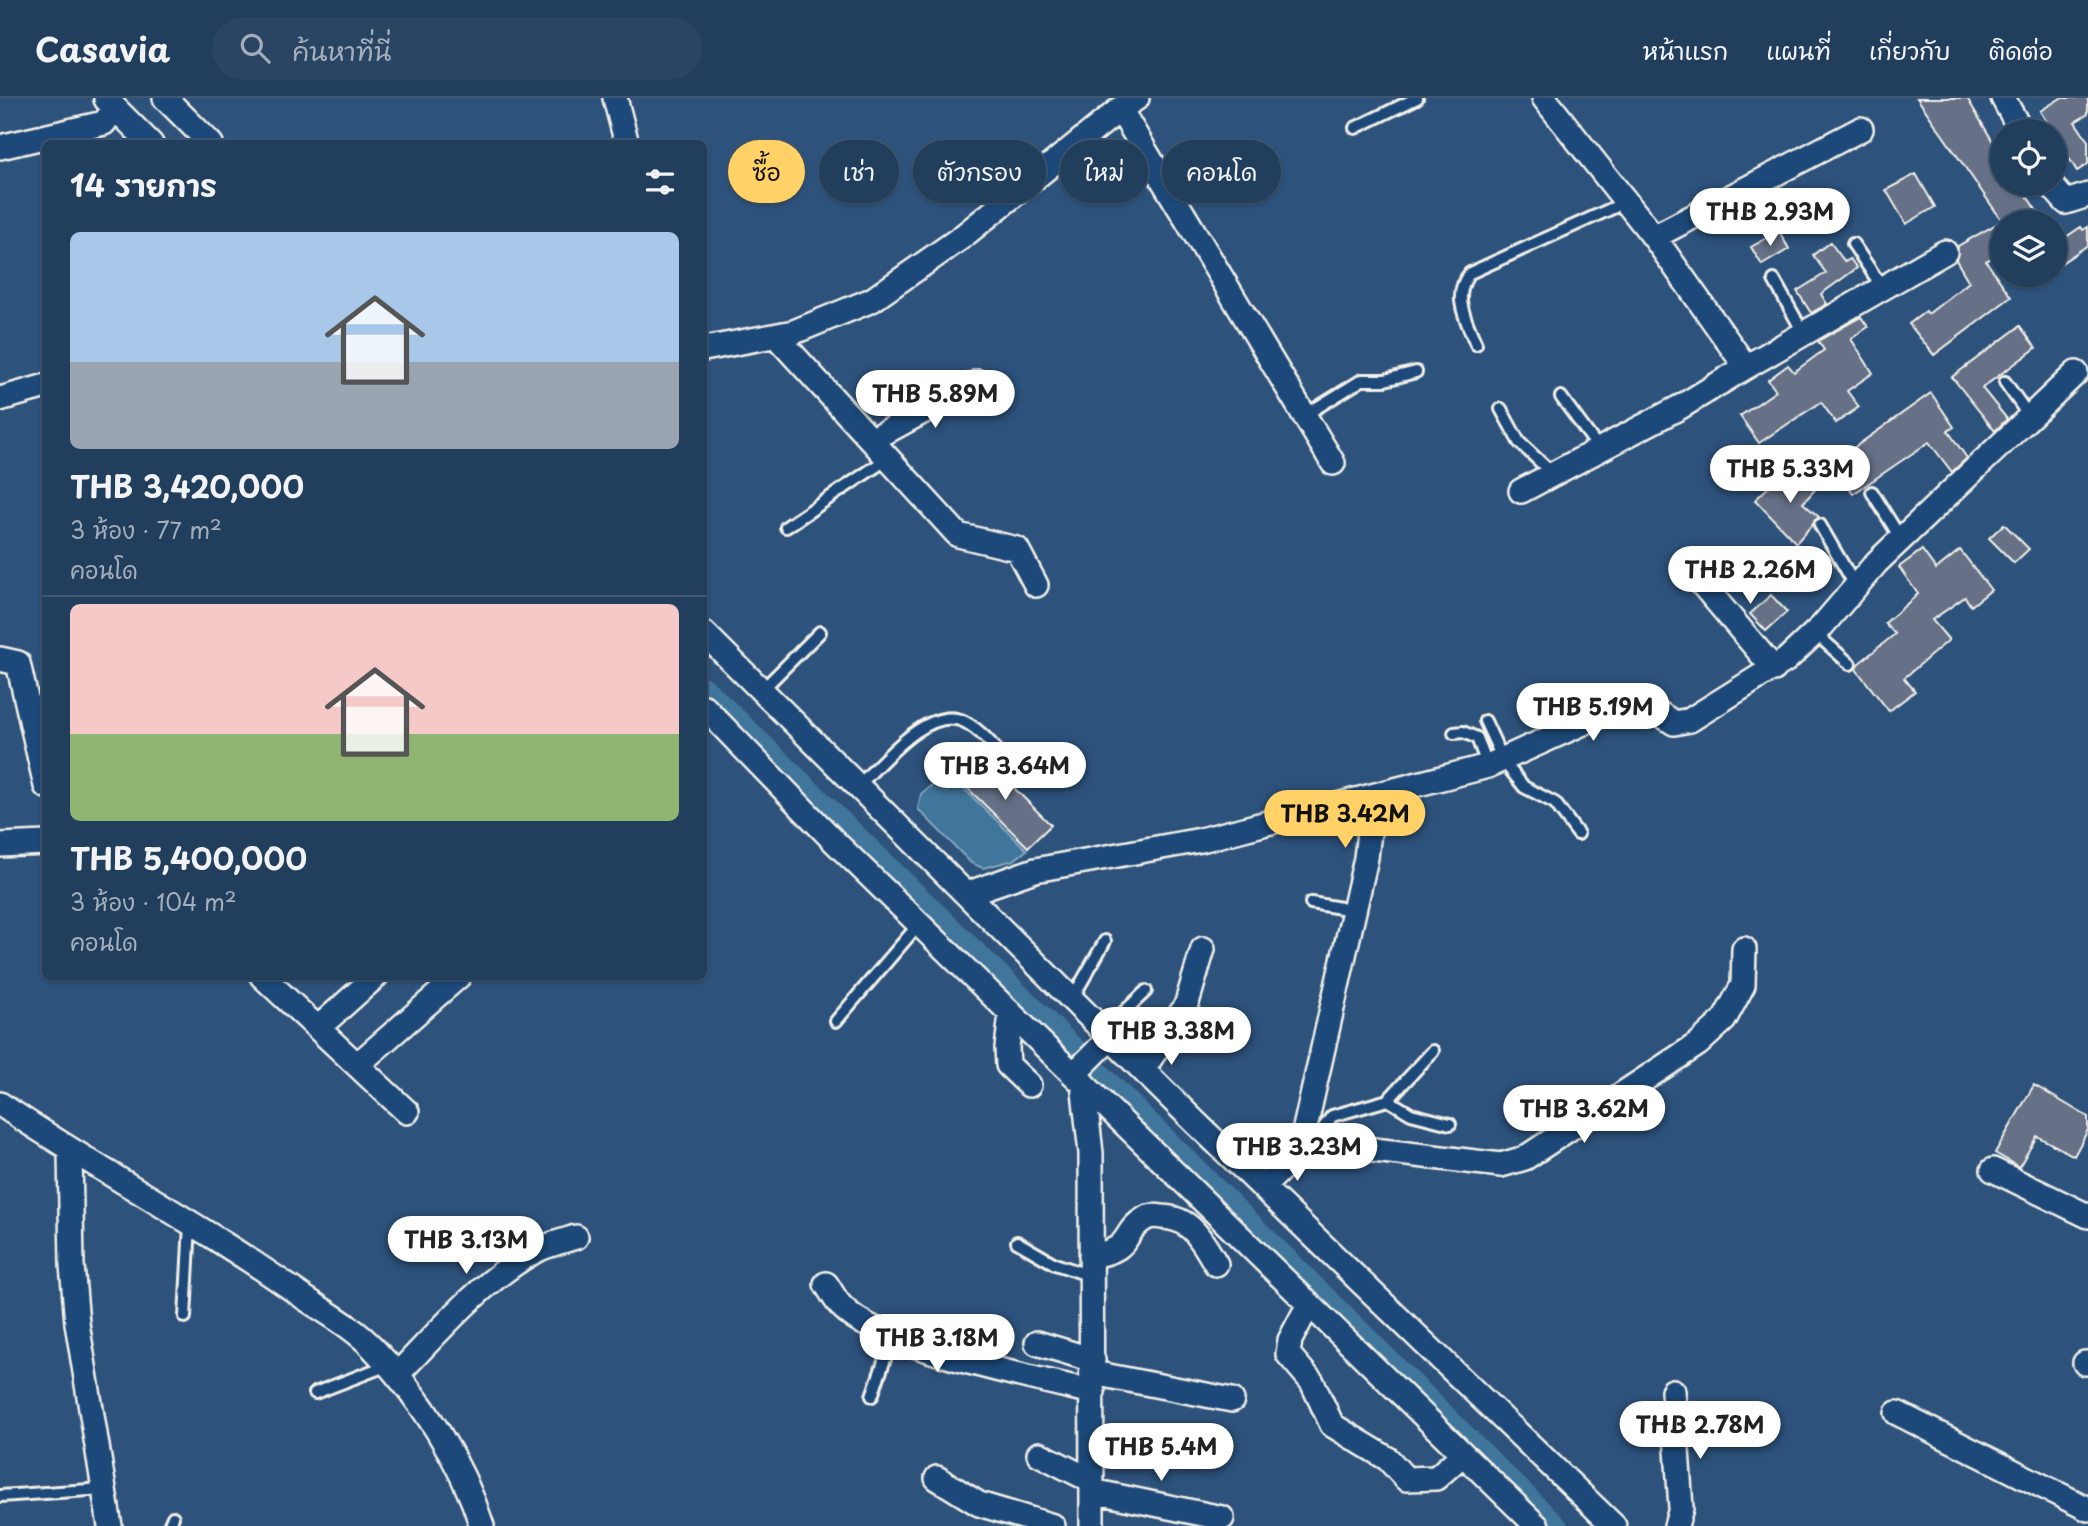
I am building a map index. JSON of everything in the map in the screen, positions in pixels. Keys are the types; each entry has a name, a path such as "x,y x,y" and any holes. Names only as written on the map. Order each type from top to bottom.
{"street":[{"path":"165,98 207,140"},
{"path":"615,98 626,140"},
{"path":"1544,98 1654,237 1746,367"},
{"path":"2003,98 2014,119"},
{"path":"0,147 104,123 110,103 147,140"},
{"path":"707,348 776,336 872,300 962,237 1128,103 1333,463"},
{"path":"1654,237 1861,129"},
{"path":"2061,196 2066,202 2088,195"},
{"path":"1521,491 1731,379 1803,332 1945,252"},
{"path":"776,336 958,535 1017,549 1036,585"},
{"path":"966,894 1035,870 1201,840 1373,798 1496,764 1623,705 1640,701 1674,723 1690,720 1774,669 1815,633 1901,540 2076,373"},
{"path":"871,440 978,382"},
{"path":"0,399 42,387"},
{"path":"1692,572 1774,669"},
{"path":"707,636 1072,999 1105,1038 1143,1069 1614,1526"},
{"path":"0,659 18,663 42,768"},
{"path":"707,709 919,924 1011,1013 1080,1074 1309,1304 1537,1526"},
{"path":"1305,1148 1366,858 1373,798"},
{"path":"0,845 42,843"},
{"path":"1143,1069 1186,1006 1203,949"},
{"path":"1263,1186 1305,1148 1335,1143 1501,1165 1525,1157 1698,1044 1724,1020 1743,985 1744,949"},
{"path":"266,980 407,1112"},
{"path":"318,1028 372,980"},
{"path":"357,1065 454,980"},
{"path":"1011,1013 1007,1048 1009,1065 1029,1086"},
{"path":"1092,1526 1091,1153 1080,1074 1105,1038"},
{"path":"0,1104 70,1151 265,1270 371,1345 413,1393 448,1450 475,1503 482,1526"},
{"path":"70,1151 72,1265 77,1323 110,1526"},
{"path":"1993,1170 2088,1216"},
{"path":"1091,1266 1121,1247 1148,1216 1166,1216 1184,1222 1197,1231 1216,1264"},
{"path":"392,1370 453,1315 514,1266 536,1251 576,1237"},
{"path":"826,1284 841,1306 859,1320 893,1336 964,1361 1093,1375 1232,1400"},
{"path":"1309,1304 1290,1340 1287,1354 1312,1382 1332,1425 1388,1459 1406,1479 1436,1478 1463,1454"},
{"path":"1037,1343 1093,1375"},
{"path":"1672,1391 1681,1508 1676,1526"},
{"path":"1897,1413 2088,1509"},
{"path":"1039,1454 1092,1486 1222,1518"},
{"path":"937,1478 979,1504 1053,1526"}],"lane":[{"path":"1355,128 1417,98"},
{"path":"1476,344 1460,300 1461,284 1470,273 1626,202"},
{"path":"1853,244 1882,287"},
{"path":"1774,280 1803,332"},
{"path":"1305,415 1362,380 1385,380 1416,372"},
{"path":"2006,382 2029,416"},
{"path":"1561,397 1600,450"},
{"path":"1501,410 1519,442 1553,474"},
{"path":"786,527 887,458"},
{"path":"1872,492 1901,540"},
{"path":"1821,526 1856,587"},
{"path":"761,691 820,632"},
{"path":"1815,633 1850,664"},
{"path":"858,786 912,734 930,722 945,718 963,721 988,739 1012,768"},
{"path":"1485,721 1496,764"},
{"path":"1454,733 1463,732 1477,738 1496,764 1524,788 1555,803 1578,834"},
{"path":"1311,903 1353,910"},
{"path":"836,1021 919,924"},
{"path":"1072,999 1105,941"},
{"path":"1105,1038 1146,992"},
{"path":"1305,1148 1332,1116 1388,1100 1433,1051"},
{"path":"1388,1100 1411,1114 1450,1124"},
{"path":"185,1317 190,1224"},
{"path":"1017,1242 1055,1264 1091,1266"},
{"path":"872,1396 893,1336"},
{"path":"315,1393 392,1370"},
{"path":"0,1496 104,1489"}],"water":[{"path":"947,772 1027,850 1014,860 983,868 971,863 918,809 921,794"}],"building":[{"path":"1917,98 1967,98 1990,137 1990,196 2027,196 2036,210 1995,210"},
{"path":"2061,98 2088,98 2088,114 2075,122 2088,141 2088,164 2077,171 2067,155 2067,119 2045,119 2040,111"},
{"path":"1916,174 1935,207 1906,224 1886,190"},
{"path":"2081,227 2083,230 2088,227 2088,245 2067,259 2067,236"},
{"path":"1990,228 1990,259 1986,261 1990,267 1990,287 2004,287 2011,297 1934,355 1909,324 1926,311 1928,314 1969,282 1956,260 1958,246"},
{"path":"1779,231 1789,249 1762,265 1751,247"},
{"path":"1830,242 1845,262 1850,259 1857,268 1821,294 1827,304 1811,313 1797,291 1826,273 1813,255"},
{"path":"1861,317 1868,327 1851,339 1873,373 1847,391 1859,407 1836,423 1821,402 1759,443 1740,416 1776,391 1768,380 1788,365 1794,372 1824,350 1818,341"},
{"path":"2020,326 2036,348 1982,388 2007,419 1995,431 1952,377"},
{"path":"1931,393 1954,427 1948,431 1967,458 1952,472 1929,442 1853,494 1831,464"},
{"path":"1809,473 1820,484 1803,503 1819,517 1796,543 1755,500 1780,476 1795,488"},
{"path":"2004,524 2029,549 2014,563 1989,538"},
{"path":"1922,550 1936,569 1960,550 1991,590 1971,606 1965,597 1932,620 1949,640 1904,678 1915,691 1889,711 1856,669 1858,664 1895,634 1885,623 1918,594 1899,567"},
{"path":"1771,595 1787,612 1766,631 1750,614"},
{"path":"983,757 1051,825 1028,847 958,779"},
{"path":"2034,1085 2088,1117 2088,1130 2074,1156 2037,1136 2019,1167 1995,1153"}],"waterway":[{"path":"707,690 1038,1012 1557,1526"}]}
